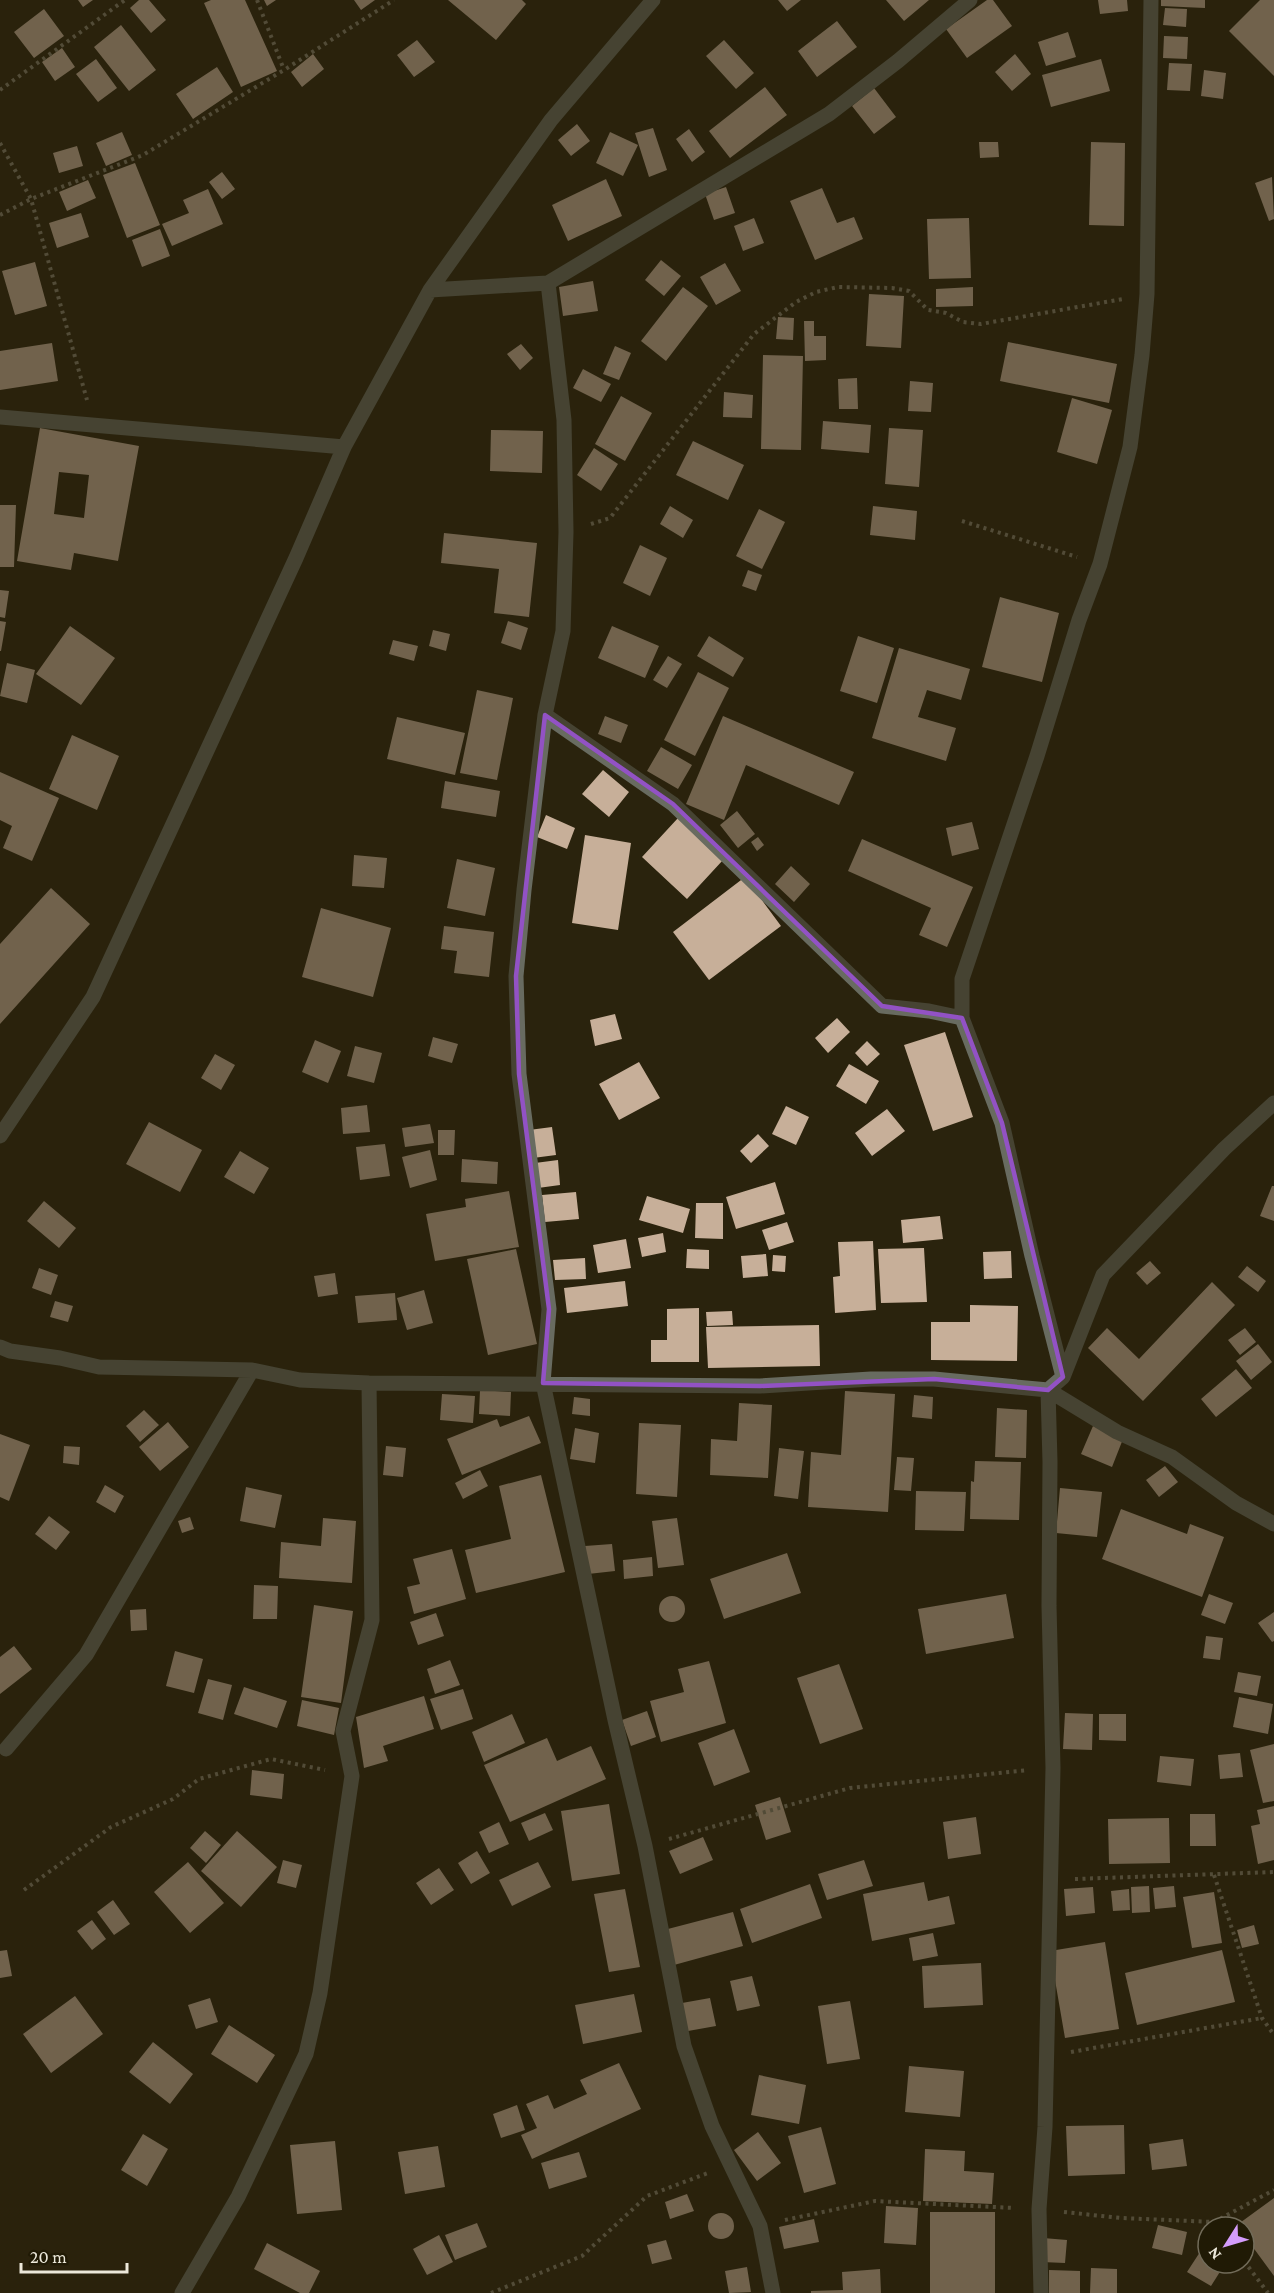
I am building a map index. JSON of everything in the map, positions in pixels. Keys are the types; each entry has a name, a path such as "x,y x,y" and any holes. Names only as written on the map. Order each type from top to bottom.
{"street":[{"path":"0,1136 93,997 296,558 344,447 430,290 551,120 653,0"},
{"path":"430,290 548,284 829,114 898,61 970,0"},
{"path":"1063,1377 1032,1256 1002,1123 962,1018 962,979 977,941 995,877 1037,756 1079,620 1100,564 1130,447 1142,356 1147,294 1151,0"},
{"path":"548,284 564,420 566,532 563,631 545,715 516,976 519,1074 549,1309 543,1383 615,1720 645,1846 684,2046 712,2126 759,2226 773,2293"},
{"path":"0,417 344,447"},
{"path":"545,715 673,804 882,1006 929,1011 962,1018"},
{"path":"1048,1390 1063,1377 1103,1275 1224,1149 1274,1103"},
{"path":"0,1347 10,1351 60,1358 99,1367 252,1371 300,1380 369,1383 760,1386 871,1379 934,1379 1048,1390 1117,1432 1172,1457 1236,1503 1274,1524"},
{"path":"6,1749 86,1655 252,1371"},
{"path":"182,2293 237,2197 306,2054 320,1993 352,1776 343,1731 372,1620 369,1383"},
{"path":"1041,2293 1039,2210 1045,2127 1053,1768 1049,1618 1048,1390"}],"path":[{"path":"0,90 125,0"},
{"path":"257,0 285,70"},
{"path":"0,215 31,199 143,155 285,70 394,0"},
{"path":"0,143 31,199 94,426"},
{"path":"566,532 610,518 754,334 796,302 816,292 838,287 892,288 909,291 927,310 946,313 963,322 981,324 1147,294"},
{"path":"962,521 1100,564"},
{"path":"24,1890 111,1827 173,1799 199,1779 271,1759 352,1776"},
{"path":"645,1846 850,1788 1053,1768"},
{"path":"1050,1880 1274,1872"},
{"path":"1214,1875 1262,2018 1274,2035"},
{"path":"1046,2056 1262,2018"},
{"path":"491,2293 582,2256 647,2196 732,2165"},
{"path":"1227,2215 1274,2190"},
{"path":"759,2226 875,2201 1196,2221"},
{"path":"1254,2275 1268,2293"}],"highlighted area":[{"path":"545,715 673,804 882,1006 962,1018 1002,1123 1063,1377 1048,1390 934,1379 760,1386 543,1383 549,1309 519,1074 516,976"}],"building":[{"path":"78,0 93,0 83,7"},
{"path":"139,0 149,0 166,20 151,33 130,8"},
{"path":"211,0 245,0 277,71 241,87 204,3"},
{"path":"264,0 276,0 267,6"},
{"path":"354,0 375,0 361,10"},
{"path":"448,0 522,0 526,4 496,40"},
{"path":"778,0 801,0 787,11"},
{"path":"886,0 929,0 904,21"},
{"path":"987,0 993,0 1012,26 967,58 946,29"},
{"path":"1098,0 1127,0 1128,11 1100,14"},
{"path":"1161,0 1205,0 1205,8 1161,6"},
{"path":"1260,0 1274,0 1274,76 1229,31"},
{"path":"1165,8 1187,9 1186,27 1163,25"},
{"path":"44,9 64,36 34,58 14,32"},
{"path":"837,21 857,47 817,77 798,51"},
{"path":"121,25 156,70 129,91 94,47"},
{"path":"1068,32 1076,57 1046,66 1038,42"},
{"path":"1164,36 1188,37 1187,59 1163,58"},
{"path":"417,40 435,62 414,77 397,55"},
{"path":"724,40 754,73 736,89 706,56"},
{"path":"62,48 75,67 55,81 42,62"},
{"path":"313,54 324,69 302,87 291,72"},
{"path":"1015,54 1031,74 1012,91 995,72"},
{"path":"96,59 117,88 98,102 76,74"},
{"path":"1101,59 1110,91 1051,107 1042,75"},
{"path":"1169,63 1192,64 1190,91 1167,90"},
{"path":"217,67 233,92 193,119 176,94"},
{"path":"1204,70 1226,73 1223,99 1201,96"},
{"path":"765,87 787,115 730,158 709,131"},
{"path":"874,88 896,117 874,134 852,106"},
{"path":"577,124 590,141 571,156 558,140"},
{"path":"653,128 667,170 649,177 635,133"},
{"path":"689,129 705,152 692,162 676,139"},
{"path":"122,132 132,155 106,166 96,143"},
{"path":"610,132 638,145 623,176 596,163"},
{"path":"979,142 998,142 999,157 980,158"},
{"path":"1091,142 1125,143 1124,226 1089,225"},
{"path":"77,146 83,166 59,173 53,153"},
{"path":"135,163 160,225 127,238 103,175"},
{"path":"222,172 235,189 222,199 209,182"},
{"path":"1272,177 1274,219 1269,221 1255,183"},
{"path":"606,179 622,216 568,241 552,205"},
{"path":"88,180 96,198 67,211 59,192"},
{"path":"726,187 735,213 714,220 705,194"},
{"path":"822,188 837,223 854,217 863,239 815,260 790,201"},
{"path":"208,189 223,224 172,246 162,224 189,213 183,200"},
{"path":"81,213 89,237 57,248 49,223"},
{"path":"754,218 764,243 743,251 734,226"},
{"path":"969,218 971,278 929,279 927,219"},
{"path":"160,229 170,256 142,267 132,240"},
{"path":"661,260 681,276 664,296 645,280"},
{"path":"35,262 47,306 15,315 2,271"},
{"path":"725,263 741,291 716,305 700,277"},
{"path":"593,281 598,311 563,316 559,287"},
{"path":"683,287 708,306 666,361 641,341"},
{"path":"973,287 973,306 936,307 936,289"},
{"path":"869,294 904,296 901,348 866,346"},
{"path":"778,317 794,318 793,340 776,339"},
{"path":"804,321 814,321 814,336 826,336 826,360 805,361"},
{"path":"1008,342 1117,364 1109,403 1000,381"},
{"path":"52,343 58,381 0,390 0,351"},
{"path":"521,344 533,358 520,370 507,354"},
{"path":"615,346 631,353 619,380 603,374"},
{"path":"763,355 803,356 801,450 761,449"},
{"path":"583,369 611,384 601,402 573,388"},
{"path":"857,378 858,409 839,409 838,379"},
{"path":"910,381 933,383 931,412 908,411"},
{"path":"724,392 753,395 752,418 723,417"},
{"path":"621,396 652,413 625,461 595,444"},
{"path":"1072,398 1112,410 1097,464 1057,452"},
{"path":"823,421 871,425 869,453 821,449"},
{"path":"40,428 139,446 118,561 74,553 71,570 17,561","holes":["59,472 89,475 84,518 54,514"]},
{"path":"889,428 923,430 919,487 885,484"},
{"path":"491,430 543,431 542,473 490,471"},
{"path":"693,441 744,465 728,500 676,475"},
{"path":"594,448 618,464 601,491 577,475"},
{"path":"0,505 16,505 14,567 0,567"},
{"path":"670,506 693,520 683,538 660,524"},
{"path":"873,506 917,511 915,540 870,535"},
{"path":"759,509 785,522 762,569 736,556"},
{"path":"444,533 537,543 529,617 494,613 499,569 441,563"},
{"path":"640,545 667,558 650,596 623,583"},
{"path":"748,570 762,575 756,591 742,586"},
{"path":"0,590 9,591 5,618 0,617"},
{"path":"1000,597 1059,613 1042,682 982,667"},
{"path":"0,621 6,622 1,651 0,651"},
{"path":"508,621 528,628 521,650 501,643"},
{"path":"70,626 115,658 81,705 36,674"},
{"path":"612,626 659,646 645,678 598,658"},
{"path":"433,630 450,634 446,651 429,646"},
{"path":"709,636 744,658 733,677 697,656"},
{"path":"858,636 894,648 877,703 840,691"},
{"path":"393,640 418,646 414,661 389,654"},
{"path":"899,648 970,669 961,700 927,690 918,717 956,728 946,761 872,738"},
{"path":"668,656 682,664 667,688 653,680"},
{"path":"7,663 35,670 27,703 0,696"},
{"path":"698,672 729,688 695,756 664,740"},
{"path":"477,690 513,698 497,780 460,773"},
{"path":"605,716 628,725 621,743 598,734"},
{"path":"723,716 854,772 839,805 746,765 724,820 686,804"},
{"path":"397,717 465,733 455,775 387,759"},
{"path":"72,735 119,756 97,810 49,789"},
{"path":"661,747 692,765 678,789 647,771"},
{"path":"603,770 629,792 609,817 582,794"},
{"path":"0,772 59,798 32,861 3,848 12,826 0,820"},
{"path":"445,781 500,791 496,817 441,808"},
{"path":"737,811 755,834 738,848 720,825"},
{"path":"546,815 575,828 567,849 537,837"},
{"path":"678,818 723,860 687,899 642,857"},
{"path":"972,822 979,849 952,856 946,828"},
{"path":"585,835 631,843 618,930 572,923"},
{"path":"758,837 764,845 757,851 751,842"},
{"path":"862,839 973,887 947,947 919,935 931,908 848,871"},
{"path":"354,855 387,858 384,888 352,886"},
{"path":"457,859 495,868 485,916 447,908"},
{"path":"791,866 810,884 794,902 775,884"},
{"path":"745,877 781,926 709,980 673,932"},
{"path":"51,888 90,924 0,1024 0,944"},
{"path":"321,908 391,928 373,997 302,977"},
{"path":"444,926 494,932 489,977 454,973 457,951 441,949"},
{"path":"615,1014 622,1039 595,1046 590,1020"},
{"path":"837,1018 850,1032 828,1053 815,1038"},
{"path":"945,1032 973,1117 933,1131 904,1045"},
{"path":"433,1037 458,1044 452,1063 428,1056"},
{"path":"315,1040 341,1051 328,1083 302,1072"},
{"path":"867,1041 880,1054 867,1066 855,1053"},
{"path":"355,1046 382,1053 374,1083 347,1076"},
{"path":"215,1054 235,1065 221,1090 201,1078"},
{"path":"639,1062 660,1098 619,1120 599,1084"},
{"path":"849,1064 879,1081 866,1104 836,1086"},
{"path":"367,1105 370,1132 343,1134 341,1108"},
{"path":"786,1106 809,1117 796,1145 772,1134"},
{"path":"887,1109 905,1131 872,1156 855,1133"},
{"path":"149,1122 202,1150 180,1192 126,1164"},
{"path":"430,1124 434,1143 405,1147 402,1128"},
{"path":"552,1127 556,1155 533,1158 529,1130"},
{"path":"438,1130 455,1130 454,1155 438,1155"},
{"path":"758,1134 769,1146 751,1163 740,1151"},
{"path":"385,1144 390,1176 360,1180 356,1147"},
{"path":"430,1150 437,1180 410,1188 402,1157"},
{"path":"240,1151 269,1168 254,1194 224,1177"},
{"path":"462,1159 498,1162 497,1184 461,1182"},
{"path":"558,1160 560,1185 538,1188 535,1163"},
{"path":"775,1182 785,1214 736,1229 726,1197"},
{"path":"1272,1186 1274,1186 1274,1221 1260,1216"},
{"path":"509,1191 519,1247 435,1261 426,1214 466,1207 465,1199"},
{"path":"576,1192 579,1219 545,1222 542,1195"},
{"path":"647,1196 690,1209 683,1233 639,1220"},
{"path":"44,1201 76,1228 59,1248 27,1221"},
{"path":"696,1203 723,1203 723,1239 695,1238"},
{"path":"940,1216 943,1239 903,1243 901,1220"},
{"path":"787,1222 794,1242 769,1250 762,1230"},
{"path":"663,1233 666,1252 642,1257 638,1238"},
{"path":"626,1239 631,1268 598,1273 593,1245"},
{"path":"873,1241 876,1310 835,1313 833,1277 840,1276 838,1242"},
{"path":"924,1248 927,1302 881,1303 878,1249"},
{"path":"516,1249 537,1344 488,1355 467,1259"},
{"path":"687,1249 709,1250 709,1269 686,1268"},
{"path":"1011,1251 1012,1278 984,1279 983,1252"},
{"path":"766,1254 768,1276 743,1278 741,1256"},
{"path":"773,1255 786,1256 785,1272 772,1271"},
{"path":"585,1258 586,1279 555,1280 553,1260"},
{"path":"1150,1261 1161,1273 1147,1285 1136,1273"},
{"path":"1247,1266 1266,1281 1258,1292 1238,1277"},
{"path":"39,1268 58,1275 51,1295 32,1288"},
{"path":"335,1273 338,1294 318,1297 314,1276"},
{"path":"625,1281 628,1306 567,1313 564,1288"},
{"path":"1212,1282 1235,1305 1143,1401 1088,1348 1107,1328 1139,1359"},
{"path":"424,1290 433,1323 407,1330 397,1298"},
{"path":"395,1293 397,1320 358,1323 355,1296"},
{"path":"55,1301 73,1306 68,1322 50,1317"},
{"path":"970,1305 1018,1306 1017,1361 931,1360 931,1322 970,1322"},
{"path":"699,1308 699,1362 651,1362 651,1340 667,1340 667,1309"},
{"path":"732,1311 733,1325 707,1326 706,1312"},
{"path":"819,1325 820,1366 708,1368 706,1327"},
{"path":"1245,1328 1256,1342 1240,1355 1228,1340"},
{"path":"1258,1344 1272,1362 1251,1380 1236,1361"},
{"path":"1236,1369 1252,1388 1216,1417 1201,1399"},
{"path":"480,1390 511,1392 510,1416 479,1414"},
{"path":"845,1391 895,1394 888,1512 808,1507 811,1452 841,1455"},
{"path":"442,1394 475,1396 473,1423 440,1420"},
{"path":"914,1395 933,1397 932,1419 912,1417"},
{"path":"574,1397 590,1399 590,1416 572,1414"},
{"path":"739,1403 772,1405 768,1478 710,1475 711,1439 737,1441"},
{"path":"997,1408 1027,1410 1026,1458 995,1457"},
{"path":"144,1410 159,1425 140,1442 126,1426"},
{"path":"529,1416 541,1443 462,1475 447,1439 497,1419 500,1427"},
{"path":"168,1422 189,1447 160,1471 139,1447"},
{"path":"639,1423 681,1425 677,1497 636,1494"},
{"path":"1093,1426 1123,1439 1112,1467 1081,1454"},
{"path":"575,1428 599,1433 595,1463 570,1459"},
{"path":"0,1434 30,1445 9,1501 0,1497"},
{"path":"64,1446 80,1447 79,1465 63,1463"},
{"path":"386,1446 406,1448 403,1477 383,1475"},
{"path":"779,1448 804,1451 798,1499 774,1496"},
{"path":"897,1457 914,1458 911,1491 894,1490"},
{"path":"975,1461 1021,1462 1019,1520 970,1519 971,1481 974,1482"},
{"path":"1165,1466 1178,1482 1159,1497 1146,1480"},
{"path":"480,1470 488,1486 463,1499 455,1483"},
{"path":"541,1475 565,1572 476,1593 465,1550 511,1539 499,1486"},
{"path":"105,1485 124,1496 115,1513 96,1502"},
{"path":"246,1487 282,1495 275,1528 240,1521"},
{"path":"1060,1488 1102,1492 1097,1537 1056,1533"},
{"path":"916,1491 966,1492 964,1531 915,1530"},
{"path":"1121,1509 1187,1534 1190,1524 1224,1537 1202,1597 1102,1559"},
{"path":"49,1516 70,1532 56,1550 35,1534"},
{"path":"190,1517 194,1529 182,1533 178,1521"},
{"path":"323,1518 356,1521 352,1583 279,1578 281,1542 321,1546"},
{"path":"677,1518 684,1565 658,1568 652,1521"},
{"path":"612,1544 615,1571 588,1574 585,1546"},
{"path":"452,1549 466,1599 414,1614 407,1587 420,1584 413,1559"},
{"path":"787,1553 801,1593 724,1619 710,1579"},
{"path":"652,1557 653,1576 624,1579 623,1560"},
{"path":"254,1585 278,1586 277,1619 253,1619"},
{"path":"1006,1594 1014,1638 926,1654 918,1609"},
{"path":"1209,1594 1233,1603 1225,1624 1201,1615"},
{"path":"672,1596 681,1600 685,1609 681,1618 672,1622 663,1618 659,1609 663,1600"},
{"path":"314,1605 353,1611 341,1703 301,1697"},
{"path":"146,1609 147,1630 131,1631 130,1610"},
{"path":"1274,1612 1274,1641 1272,1642 1258,1623"},
{"path":"436,1613 444,1636 418,1645 410,1622"},
{"path":"1206,1636 1223,1638 1220,1660 1203,1658"},
{"path":"14,1646 32,1669 0,1694 0,1657"},
{"path":"175,1651 203,1659 194,1693 166,1686"},
{"path":"450,1660 460,1685 435,1694 427,1669"},
{"path":"709,1661 726,1723 661,1742 650,1701 684,1692 678,1669"},
{"path":"839,1664 863,1729 820,1744 797,1678"},
{"path":"1238,1672 1261,1676 1257,1696 1234,1692"},
{"path":"208,1679 232,1685 223,1720 198,1713"},
{"path":"244,1687 287,1701 277,1728 234,1714"},
{"path":"463,1689 473,1719 441,1730 430,1699"},
{"path":"424,1696 434,1729 383,1746 388,1761 364,1768 356,1717"},
{"path":"1239,1697 1273,1704 1268,1734 1233,1727"},
{"path":"302,1700 339,1708 334,1735 297,1726"},
{"path":"647,1711 656,1737 631,1746 622,1720"},
{"path":"1065,1713 1093,1714 1092,1750 1063,1749"},
{"path":"512,1714 525,1743 484,1762 472,1732"},
{"path":"1099,1714 1126,1714 1126,1741 1099,1740"},
{"path":"734,1729 750,1772 714,1786 698,1743"},
{"path":"547,1738 557,1761 591,1746 606,1779 510,1822 484,1765"},
{"path":"1274,1744 1274,1801 1263,1803 1250,1750"},
{"path":"1240,1753 1243,1777 1220,1779 1218,1755"},
{"path":"1160,1756 1194,1759 1191,1786 1157,1782"},
{"path":"252,1770 284,1774 282,1799 250,1795"},
{"path":"780,1797 791,1832 766,1840 755,1805"},
{"path":"609,1804 620,1874 572,1881 561,1811"},
{"path":"1274,1806 1274,1860 1258,1864 1251,1826 1260,1824 1257,1810"},
{"path":"545,1813 553,1830 529,1841 521,1823"},
{"path":"1190,1814 1215,1814 1216,1846 1190,1846"},
{"path":"976,1817 981,1854 948,1859 943,1822"},
{"path":"1169,1818 1170,1863 1109,1864 1108,1819"},
{"path":"499,1822 509,1844 489,1853 479,1832"},
{"path":"205,1831 221,1845 206,1863 190,1848"},
{"path":"237,1831 277,1867 241,1907 201,1871"},
{"path":"703,1837 713,1860 680,1874 669,1851"},
{"path":"477,1851 490,1873 471,1884 458,1863"},
{"path":"283,1860 302,1865 296,1888 277,1883"},
{"path":"864,1860 873,1886 827,1900 818,1874"},
{"path":"188,1862 224,1903 190,1933 154,1892"},
{"path":"538,1862 551,1887 512,1906 499,1880"},
{"path":"439,1868 454,1890 431,1905 416,1883"},
{"path":"924,1882 928,1901 949,1896 955,1924 872,1941 863,1894"},
{"path":"810,1884 822,1918 752,1943 740,1909"},
{"path":"1149,1886 1150,1912 1132,1913 1131,1887"},
{"path":"1174,1886 1176,1907 1155,1909 1153,1888"},
{"path":"1093,1887 1095,1913 1066,1916 1064,1889"},
{"path":"625,1889 640,1967 609,1972 594,1894"},
{"path":"1129,1889 1130,1910 1113,1911 1111,1891"},
{"path":"1214,1892 1222,1943 1192,1948 1183,1897"},
{"path":"113,1900 130,1924 114,1935 97,1912"},
{"path":"733,1912 743,1946 674,1965 664,1930"},
{"path":"92,1920 106,1939 92,1950 77,1931"},
{"path":"1254,1925 1259,1944 1242,1948 1237,1930"},
{"path":"933,1933 938,1956 913,1961 909,1938"},
{"path":"1105,1942 1119,2029 1065,2038 1050,1951"},
{"path":"7,1950 12,1976 0,1978 0,1951"},
{"path":"1222,1950 1235,2002 1137,2025 1125,1973"},
{"path":"981,1963 983,2005 924,2008 922,1966"},
{"path":"752,1976 760,2006 737,2011 730,1981"},
{"path":"634,1994 642,2032 583,2044 575,2005"},
{"path":"75,1996 103,2034 51,2073 23,2034"},
{"path":"210,1998 218,2022 196,2029 188,2005"},
{"path":"710,1998 716,2026 688,2031 682,2003"},
{"path":"850,2001 860,2059 827,2064 818,2006"},
{"path":"229,2025 275,2055 257,2083 211,2054"},
{"path":"153,2042 193,2074 170,2104 129,2072"},
{"path":"619,2063 641,2109 532,2159 521,2135 537,2128 526,2104 548,2095 554,2109 587,2094 580,2080"},
{"path":"909,2066 964,2071 960,2117 905,2112"},
{"path":"759,2075 806,2085 799,2124 751,2115"},
{"path":"517,2105 525,2130 501,2138 493,2114"},
{"path":"1124,2125 1125,2174 1068,2176 1066,2126"},
{"path":"821,2127 836,2184 804,2193 788,2136"},
{"path":"758,2132 781,2163 757,2181 734,2150"},
{"path":"143,2134 168,2149 147,2186 121,2170"},
{"path":"1183,2139 1187,2166 1152,2170 1149,2144"},
{"path":"335,2141 342,2210 297,2214 290,2145"},
{"path":"438,2146 445,2187 405,2194 398,2152"},
{"path":"925,2149 965,2151 964,2171 994,2173 992,2204 923,2201"},
{"path":"579,2152 587,2177 549,2189 541,2163"},
{"path":"687,2194 694,2211 670,2219 665,2202"},
{"path":"1274,2198 1274,2276 1256,2251 1256,2215 1251,2215"},
{"path":"886,2206 918,2208 916,2245 884,2243"},
{"path":"930,2212 995,2212 995,2293 930,2293"},
{"path":"721,2213 730,2217 734,2226 730,2235 721,2239 712,2235 708,2226 712,2217"},
{"path":"814,2219 819,2242 784,2249 779,2227"},
{"path":"477,2223 487,2247 455,2260 445,2235"},
{"path":"1158,2225 1187,2232 1182,2255 1152,2248"},
{"path":"439,2235 453,2262 427,2275 413,2249"},
{"path":"1043,2238 1067,2240 1065,2263 1042,2262"},
{"path":"666,2240 672,2259 652,2264 647,2245"},
{"path":"267,2243 320,2271 309,2293 300,2293 254,2269"},
{"path":"1196,2258 1196,2275 1218,2275 1211,2286 1187,2272"},
{"path":"747,2267 751,2292 729,2293 725,2271"},
{"path":"1091,2268 1117,2269 1117,2293 1090,2293"},
{"path":"880,2269 881,2293 811,2293 811,2291 843,2290 842,2272"},
{"path":"1049,2270 1080,2271 1080,2293 1049,2293"}]}
